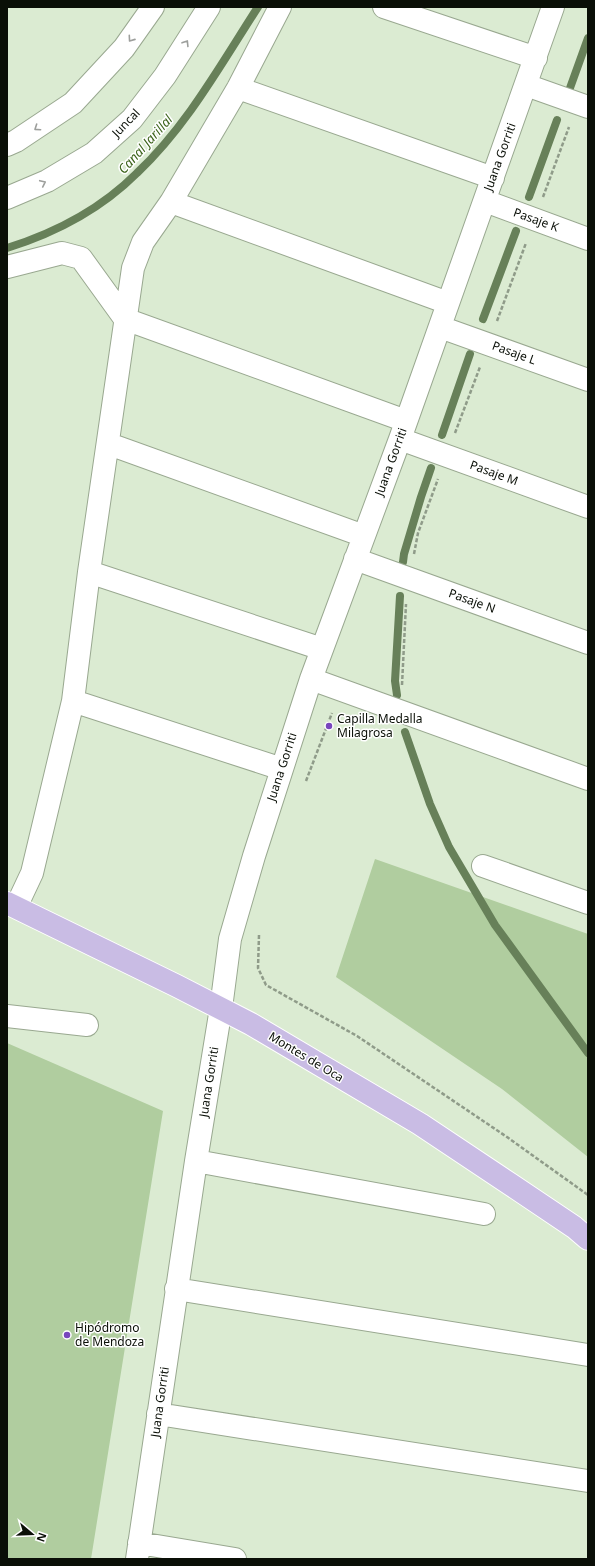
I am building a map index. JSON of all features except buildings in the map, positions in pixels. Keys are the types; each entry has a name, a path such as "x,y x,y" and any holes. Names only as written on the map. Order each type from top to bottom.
{"main road":[{"name":"Montes de Oca","path":"11,905 221,1008 420,1124 523,1192 574,1227 588,1239"}],"street":[{"path":"7,145 16,141 73,103 124,48 153,7"},
{"name":"Juncal","path":"7,198 47,181 94,154 132,119 166,76 209,7"},
{"path":"11,905 32,873 73,701 89,572 109,444 133,268 143,242 171,202 238,88 280,7"},
{"path":"384,7 536,58"},
{"name":"Juana Gorriti","path":"138,1551 176,1289 221,1008 230,939 241,898 311,679 403,430 553,7"},
{"path":"526,85 583,105"},
{"path":"238,88 493,178"},
{"name":"Pasaje K","path":"485,201 588,239"},
{"path":"171,202 448,303"},
{"path":"7,267 62,253 81,258 125,319"},
{"name":"Pasaje M","path":"125,319 403,430 447,456 588,507"},
{"name":"Pasaje L","path":"440,327 588,380"},
{"path":"109,444 364,536"},
{"name":"Pasaje N","path":"355,559 588,643"},
{"path":"89,572 322,649"},
{"path":"311,679 588,779"},
{"path":"73,701 282,769"},
{"path":"483,866 588,903"},
{"path":"7,1016 87,1025"},
{"path":"196,1161 484,1214"},
{"path":"176,1289 588,1355"},
{"path":"158,1414 588,1482"},
{"path":"138,1551 235,1559"}],"path":[{"path":"401,712 406,603 418,533 535,220 583,105"},
{"path":"305,785 341,690"},
{"path":"259,930 258,968 266,985 357,1036 507,1137 588,1195"}],"green space":[{"path":"375,859 588,934 588,1157 502,1089 336,977"},
{"name":"Hipódromo de Mendoza","path":"7,1043 163,1111 91,1559 7,1559"}],"waterway":[{"name":"Canal Jarillal","path":"7,248 60,227 93,209 137,173 155,155 188,115 258,7"},
{"path":"570,88 588,38"},
{"path":"529,197 557,120"},
{"path":"483,319 516,231"},
{"path":"442,435 470,354"},
{"path":"403,562 404,554 431,468"},
{"path":"397,695 395,681 400,596"},
{"path":"405,732 430,804 449,847 495,925 588,1053"}],"place":[{"name":"Capilla Medalla Milagrosa","path":"329,726"},
{"name":"Hipódromo de Mendoza","path":"67,1335"}]}
